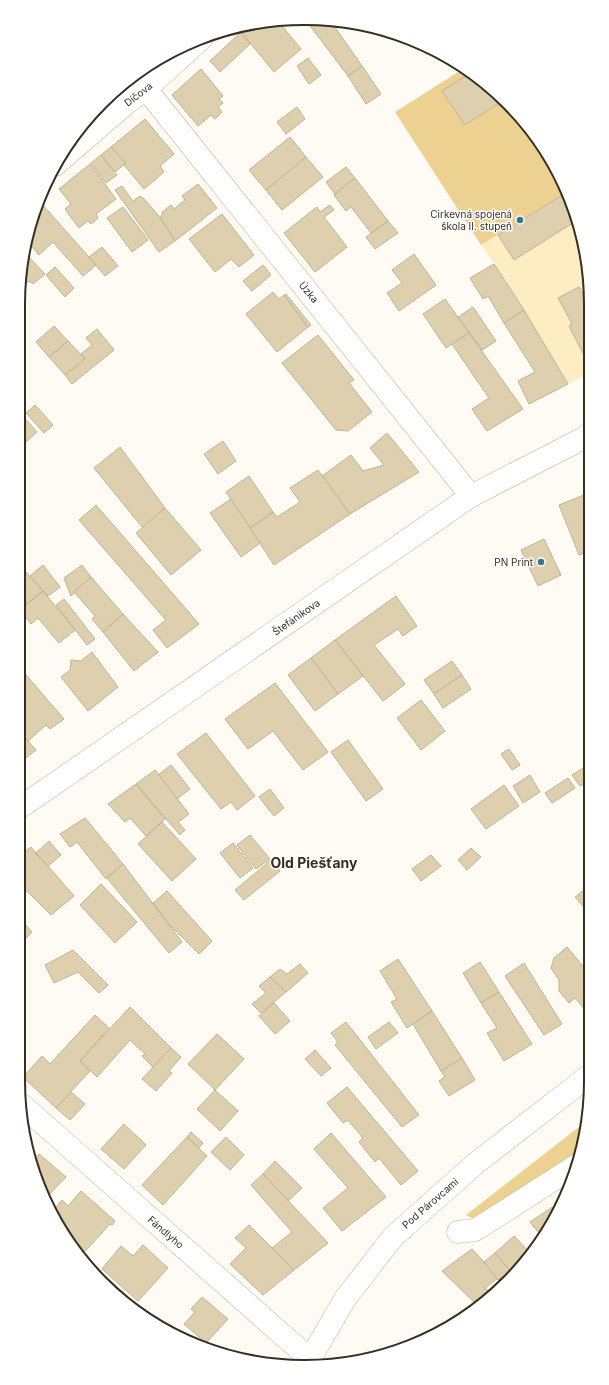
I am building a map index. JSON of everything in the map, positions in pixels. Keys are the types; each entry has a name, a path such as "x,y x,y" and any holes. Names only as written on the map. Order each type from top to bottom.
{"street":[{"name":"Díčova","path":"76,143 123,95 146,89 188,51"},
{"name":"Úzka","path":"146,89 471,496"},
{"name":"Štefánikova","path":"25,804 471,496 584,439"},
{"name":"Pod Párovcami","path":"311,1360 345,1299 393,1236 475,1164 584,1079"},
{"name":"Fándlyho","path":"27,1109 306,1360"},
{"path":"458,1232 475,1230 569,1170"}],"shaded area":[{"name":"Cirkevná spojená škola II. stupeň","path":"459,71 489,94 515,120 537,149 547,165 563,198 579,250 582,268 584,304 584,376 568,384 524,310 395,112"},
{"path":"459,71 489,94 515,120 547,165 562,195 481,245 395,112"},
{"path":"581,1126 572,1160 473,1219 466,1215"}],"building":[{"path":"310,25 335,27 362,66 348,76"},
{"path":"282,26 301,49 274,72 241,32 268,27"},
{"path":"240,33 250,44 220,72 210,61"},
{"path":"308,58 321,75 309,84 297,66"},
{"path":"362,66 381,94 366,104 348,76"},
{"path":"201,69 223,96 219,99 223,103 218,107 222,112 215,119 211,115 198,126 172,95"},
{"path":"465,76 489,94 498,103 465,125 442,91"},
{"path":"297,107 305,119 286,134 277,122"},
{"path":"145,119 174,154 160,166 164,172 144,189 124,165 126,163 111,147"},
{"path":"290,137 306,157 266,190 249,170"},
{"path":"111,147 126,163 115,172 101,155"},
{"path":"101,155 117,175 106,183 91,163"},
{"path":"306,157 323,177 282,210 266,190"},
{"path":"90,164 116,199 96,214 98,218 91,224 88,221 79,228 65,209 71,204 59,189"},
{"path":"346,167 355,178 335,194 326,182"},
{"path":"355,178 388,221 371,233 351,207 346,211 334,195"},
{"path":"198,184 217,208 175,241 160,217 163,214 162,212 171,205 174,209 185,200 182,196"},
{"path":"122,186 133,201 140,196 144,199 160,217 175,241 159,252 115,190"},
{"path":"562,195 572,224 514,260 498,235"},
{"path":"330,205 334,210 324,217 347,247 315,272 284,233 317,207 320,212"},
{"path":"43,206 96,265 83,276 53,242 39,255 31,246"},
{"path":"123,207 148,240 132,252 107,218"},
{"path":"222,214 254,255 239,267 231,259 215,272 189,239"},
{"path":"388,221 398,233 375,249 366,237"},
{"path":"102,247 118,266 105,276 89,257"},
{"path":"414,254 436,285 399,311 387,293 402,283 392,270"},
{"path":"29,257 45,274 33,284 29,281 26,284"},
{"path":"494,264 524,310 504,323 488,296 483,299 470,278"},
{"path":"263,265 271,275 252,291 243,281"},
{"path":"55,267 74,288 65,297 46,275"},
{"path":"579,287 583,294 584,355 569,326 572,324 558,298"},
{"path":"273,292 279,299 284,295 308,327 277,352 246,314"},
{"path":"286,294 311,325 308,327 284,295"},
{"path":"445,299 469,333 446,348 423,314"},
{"path":"473,307 496,341 482,350 458,317"},
{"path":"524,310 568,384 529,404 518,381 535,372 504,323"},
{"path":"54,326 68,341 49,357 36,342"},
{"path":"97,329 114,350 72,384 65,375 85,359 81,354 92,345 86,338"},
{"path":"469,333 523,409 487,431 472,409 489,398 452,344"},
{"path":"318,335 354,380 349,383 372,412 348,431 336,430 282,363"},
{"path":"68,341 85,359 65,375 49,357"},
{"path":"35,405 53,425 44,433 26,413"},
{"path":"25,419 37,432 25,443"},
{"path":"387,433 419,472 350,514 322,476 351,455 363,471 384,465 370,448"},
{"path":"223,441 236,461 218,474 204,454"},
{"path":"120,447 165,508 143,528 94,468"},
{"path":"318,470 350,514 274,565 250,528 273,512 277,517 300,502 290,488"},
{"path":"249,476 273,512 250,528 226,492"},
{"path":"584,495 584,553 579,555 559,505"},
{"path":"231,499 260,543 241,557 210,513"},
{"path":"96,505 199,624 167,648 153,630 166,620 79,520"},
{"path":"165,508 201,550 171,575 136,533"},
{"name":"PN Print","path":"544,539 561,575 538,586 521,550"},
{"path":"43,565 60,587 48,596 30,576"},
{"path":"82,565 91,577 71,596 64,578"},
{"path":"25,571 43,591 27,604 25,601"},
{"path":"91,577 123,614 103,632 92,619 95,616 74,592"},
{"path":"43,591 75,630 59,643 38,618 31,624 25,616 25,606"},
{"path":"396,596 417,626 403,636 398,629 374,645 405,684 383,701 335,640"},
{"path":"64,599 95,639 87,645 56,605"},
{"path":"123,614 158,652 134,671 103,632"},
{"path":"335,640 363,676 338,694 311,658"},
{"path":"92,652 118,687 88,711 61,677 70,670 71,660 81,661"},
{"path":"311,658 338,694 315,711 288,675"},
{"path":"452,661 462,675 434,694 424,680"},
{"path":"25,674 64,719 50,729 46,725 28,741 25,738"},
{"path":"462,675 471,689 443,708 434,694"},
{"path":"275,683 328,752 303,770 273,731 248,749 225,719"},
{"path":"421,700 445,731 421,750 397,718"},
{"path":"206,733 255,796 237,810 231,802 221,809 177,754"},
{"path":"25,738 36,750 25,759"},
{"path":"348,740 383,789 366,801 331,752"},
{"path":"509,749 520,765 512,770 501,754"},
{"path":"171,765 190,789 177,799 158,775"},
{"path":"584,768 584,784 580,786 572,775"},
{"path":"155,770 189,814 178,822 185,830 180,835 136,784"},
{"path":"530,775 540,792 523,803 513,786"},
{"path":"568,778 575,788 552,803 545,793"},
{"path":"136,784 165,819 146,836 130,818 125,822 108,804"},
{"path":"504,785 519,806 486,829 471,809"},
{"path":"270,789 284,808 274,816 259,797"},
{"path":"85,818 123,864 106,879 77,842 70,847 60,834"},
{"path":"162,822 196,859 172,881 138,844"},
{"path":"250,835 270,859 256,869 237,845"},
{"path":"49,841 61,855 48,866 36,853"},
{"path":"233,843 253,868 240,878 220,853"},
{"path":"31,847 74,896 51,915 27,891 25,893 25,852"},
{"path":"471,848 481,857 467,870 458,860"},
{"path":"431,855 441,866 421,881 412,869"},
{"path":"271,860 280,871 244,900 235,890"},
{"path":"123,864 182,942 169,953 107,878"},
{"path":"101,884 137,922 115,943 80,905"},
{"path":"584,890 584,907 575,897"},
{"path":"167,891 212,941 199,954 167,922 153,903"},
{"path":"25,924 32,932 25,939"},
{"path":"567,947 584,968 583,1007 575,998 569,1003 559,991 559,980 551,968 554,958"},
{"path":"73,950 108,985 99,993 78,972 54,983 45,965"},
{"path":"398,959 432,1011 407,1028 391,1002 397,999 380,971"},
{"path":"480,962 499,992 481,1003 463,973"},
{"path":"524,963 562,1024 544,1035 505,976"},
{"path":"300,964 308,973 286,992 270,977 280,969 287,974"},
{"path":"270,977 286,992 261,1013 252,1004 266,993 259,986"},
{"path":"499,992 532,1044 504,1061 487,1033 497,1028 481,1003"},
{"path":"274,1003 290,1021 275,1034 259,1016"},
{"path":"130,1007 171,1048 153,1067 142,1056 145,1054 130,1040 97,1077 80,1061"},
{"path":"432,1011 462,1058 441,1071 413,1024"},
{"path":"95,1015 109,1028 80,1061 90,1071 56,1108 25,1079 25,1075 42,1056 50,1064"},
{"path":"346,1022 419,1115 402,1127 335,1045 338,1042 331,1033"},
{"path":"389,1022 398,1033 376,1049 368,1037"},
{"path":"217,1034 244,1059 215,1090 188,1064"},
{"path":"171,1048 181,1057 169,1071 172,1073 156,1091 142,1079"},
{"path":"315,1050 331,1068 321,1076 305,1059"},
{"path":"462,1058 475,1080 449,1096 439,1081 445,1077 441,1071"},
{"path":"347,1087 418,1171 401,1185 379,1158 375,1162 359,1142 363,1138 348,1120 343,1123 327,1103"},
{"path":"215,1090 238,1111 220,1131 197,1109"},
{"path":"71,1092 85,1104 70,1120 56,1108"},
{"path":"124,1124 146,1145 124,1169 101,1149"},
{"path":"191,1132 203,1143 199,1148 187,1137"},
{"path":"331,1133 386,1197 342,1231 323,1208 348,1188 314,1149"},
{"path":"187,1137 207,1156 163,1205 142,1185"},
{"path":"226,1137 244,1155 230,1170 211,1152"},
{"path":"39,1154 66,1177 49,1194 46,1187 36,1157"},
{"path":"275,1161 302,1188 288,1201 263,1174"},
{"path":"263,1174 328,1243 294,1270 272,1248 292,1232 251,1185"},
{"path":"81,1191 115,1221 112,1225 110,1224 84,1252 72,1236 56,1207 62,1200 68,1206"},
{"path":"554,1206 539,1233 530,1222"},
{"path":"249,1225 294,1270 263,1295 230,1264 246,1248 235,1238"},
{"path":"514,1236 527,1250 510,1270 495,1253"},
{"path":"143,1245 168,1268 138,1301 102,1269 121,1246 133,1256"},
{"path":"472,1249 498,1278 485,1288 489,1291 474,1302 442,1271"},
{"path":"495,1253 510,1270 498,1280 484,1262"},
{"path":"202,1297 228,1319 207,1342 184,1324 195,1312 191,1309"}],"place":[{"name":"Cirkevná spojená škola II. stupeň","path":"520,220"},
{"name":"PN Print","path":"541,562"}],"district":[{"name":"Old Piešťany","path":"314,863"}]}
